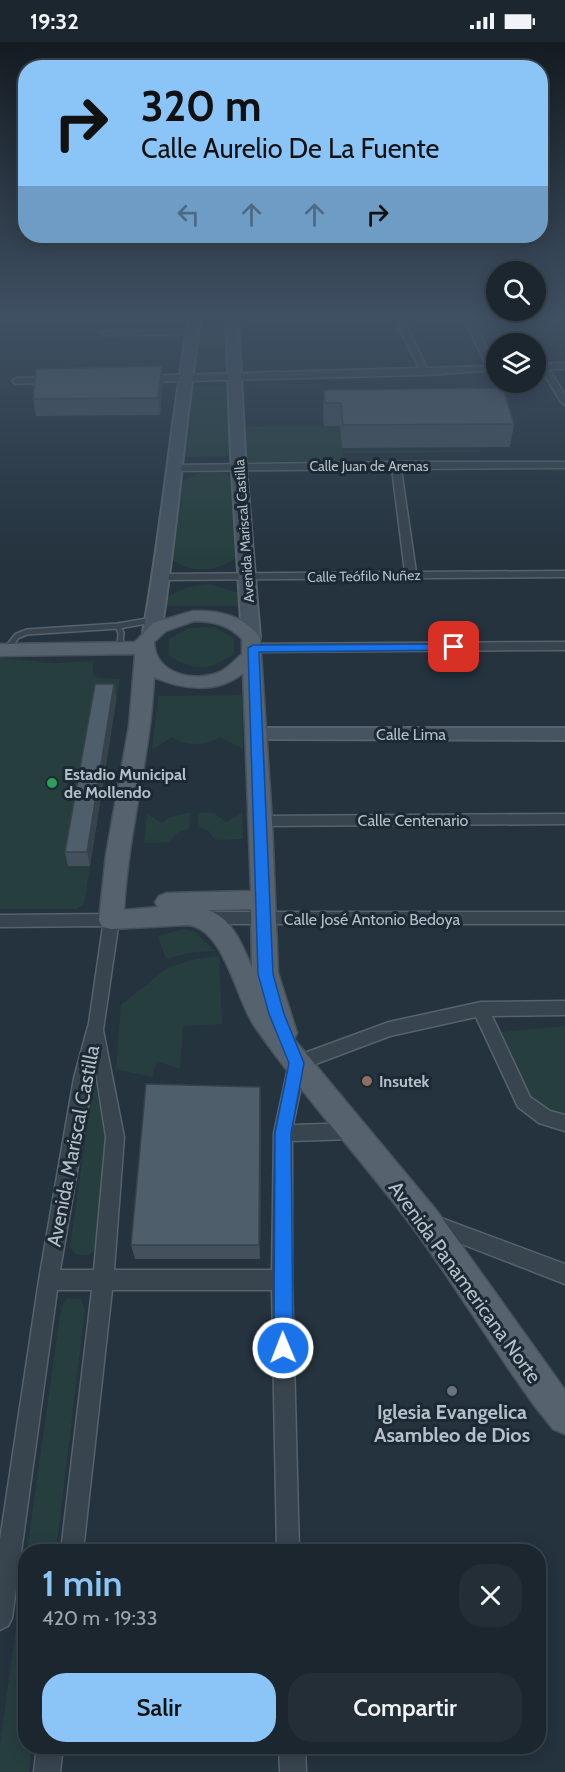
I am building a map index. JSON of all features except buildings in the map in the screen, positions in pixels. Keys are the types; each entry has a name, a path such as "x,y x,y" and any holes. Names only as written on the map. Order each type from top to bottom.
{"main road":[{"path":"3,650 120,648 149,640 177,619 209,616 234,623 252,647 238,671 226,677 198,682 159,674 149,640"},
{"path":"149,640 111,912 264,909"},
{"name":"Avenida Mariscal Castilla","path":"252,647 261,821 265,974 276,1014 297,1063"},
{"name":"Calle José Antonio Bedoya","path":"111,912 206,918"},
{"path":"206,918 234,952 257,1010 297,1063"},
{"name":"Avenida Panamericana Norte","path":"297,1063 427,1222 530,1375 565,1417"}],"street":[{"path":"149,640 162,578 182,398"},
{"name":"Avenida Mariscal Castilla","path":"235,398 252,647"},
{"path":"396,465 411,575"},
{"name":"Calle Juan de Arenas","path":"173,468 565,465"},
{"name":"Calle Teófilo Nuñez","path":"162,578 565,574"},
{"path":"252,647 565,646"},
{"name":"Calle Lima","path":"256,734 565,734"},
{"name":"Calle Centenario","path":"261,821 565,819"},
{"name":"Calle José Antonio Bedoya","path":"206,918 264,909 565,918"},
{"path":"97,1023 111,912"},
{"name":"Calle José Antonio Bedoya","path":"0,921 111,912"},
{"path":"288,1544 282,1280 283,1133 297,1063 389,1029 481,1009 565,1008"},
{"path":"481,1009 524,1102 545,1117 565,1123"},
{"name":"Avenida Mariscal Castilla","path":"0,1618 49,1280 83,1078 97,1023"},
{"name":"Avenida Mariscal Castilla","path":"73,1544 103,1282 115,1137 97,1023"},
{"path":"283,1133 352,1131"},
{"path":"427,1222 565,1274"},
{"path":"49,1280 103,1282 282,1280"},
{"path":"47,1772 49,1754"},
{"path":"292,1754 292,1772"}],"lane":[{"path":"3,650 17,636 27,632 118,626 149,640"},
{"path":"118,626 121,633 120,648"}],"green space":[{"path":"191,398 233,398 237,456 185,457"},
{"path":"340,426 343,451 480,450 481,452 343,453 343,462 242,462 242,427"},
{"path":"224,473 238,482 241,555 213,568 194,569 185,567 168,556 180,483 196,474"},
{"path":"210,584 238,593 244,606 164,606 165,600 170,595 188,587"},
{"path":"215,627 234,639 234,654 225,660 209,666 194,667 168,655 169,639 189,628"},
{"name":"Estadio Municipal de Mollendo","path":"0,658 54,663 93,661 93,674 98,678 120,679 84,904 76,909 0,909"},
{"path":"242,695 243,749 220,737 209,742 190,744 172,737 152,750 158,696"},
{"path":"190,812 189,828 177,833 169,842 144,843 147,814 162,823 168,818"},
{"path":"198,813 214,813 226,822 242,813 243,839 215,840 209,831 198,827"},
{"path":"184,929 195,932 215,951 194,952 166,959 158,936"},
{"path":"219,956 222,1024 183,1026 180,1069 157,1061 152,1077 116,1069 121,1005 167,968 192,960"},
{"path":"565,1026 565,1121 533,1108 501,1032"},
{"path":"94,1078 106,1139 96,1249 89,1255 77,1255 70,1247"},
{"path":"67,1298 81,1299 85,1310 57,1544 28,1544 61,1308"},
{"path":"18,1613 18,1754 31,1754 29,1772 0,1772 0,1744"}],"place":[{"name":"Estadio Municipal de Mollendo","path":"52,783"},
{"name":"Insutek","path":"367,1081"},
{"name":"Iglesia Evangelica Asambleo de Dios","path":"452,1391"}],"route":[{"path":"283,1348 283,1133 297,1063 276,1014 265,974 265,919 253,648 454,647"}]}
